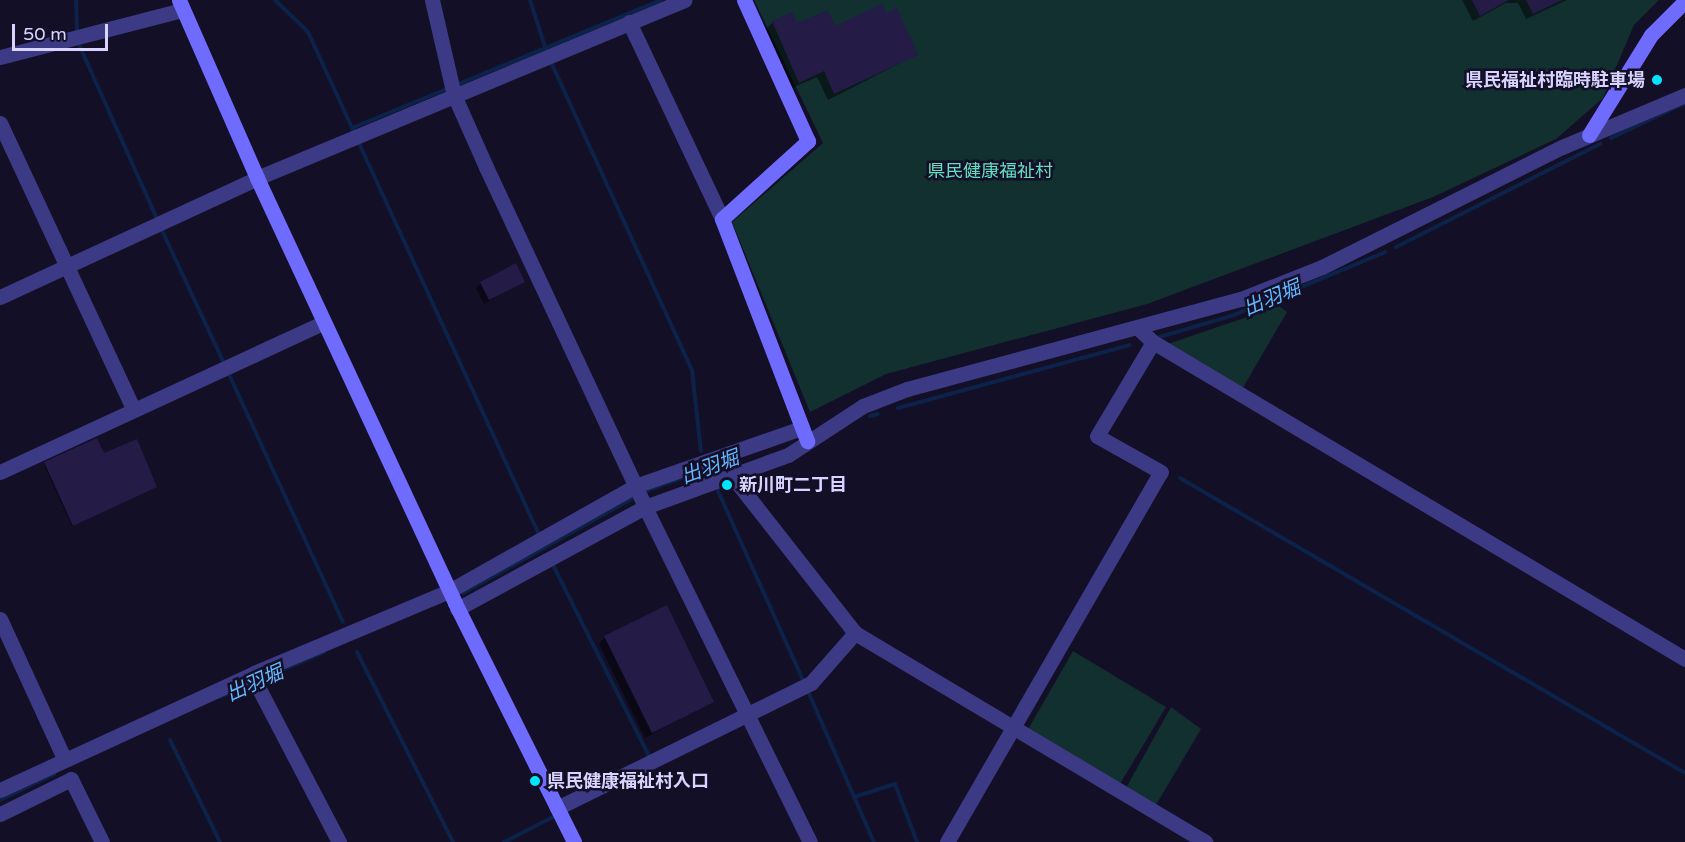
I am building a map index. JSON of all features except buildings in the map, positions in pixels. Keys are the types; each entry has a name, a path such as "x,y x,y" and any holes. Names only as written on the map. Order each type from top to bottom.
{"street":[{"path":"432,0 454,95 645,507 810,842"},
{"path":"0,297 257,178 684,0"},
{"path":"722,219 808,141 744,0"},
{"path":"1589,135 1651,35 1685,1"},
{"path":"0,57 180,5 257,178 449,591 574,842"},
{"path":"629,22 722,219 804,435"},
{"path":"0,790 64,758 449,591 635,486 804,435 863,406 907,389 1139,329 1241,299 1322,267 1589,135 1685,95"},
{"path":"0,123 65,268 133,408"},
{"path":"0,472 133,408 324,321"},
{"path":"1139,329 1153,342 1685,659"},
{"path":"947,842 1161,472 1097,436 1153,342"},
{"path":"458,609 645,507 774,462 804,435"},
{"path":"732,476 855,633 1205,842"},
{"path":"0,619 64,758"},
{"path":"557,808 811,683 855,633"},
{"path":"258,687 339,842"},
{"path":"0,814 71,779 102,842"}],"green space":[{"name":"県民健康福祉村","path":"754,0 1659,0 1634,25 1603,98 1556,139 1433,197 1147,304 886,374 810,412 732,222 823,143"},
{"path":"1279,306 1287,312 1241,391 1165,345"},
{"path":"1073,651 1166,707 1120,784 1027,731"},
{"path":"1171,707 1201,729 1156,805 1126,788"}],"waterway":[{"path":"76,0 77,32"},
{"path":"275,0 308,32 355,134"},
{"path":"530,0 547,53"},
{"path":"456,85 661,0"},
{"path":"77,40 157,219"},
{"path":"550,60 692,370 701,451"},
{"path":"352,128 449,88"},
{"name":"出羽堀","path":"1611,138 1685,103"},
{"path":"358,141 539,535"},
{"name":"出羽堀","path":"1396,247 1600,144"},
{"path":"160,226 224,363"},
{"name":"出羽堀","path":"1156,338 1234,315 1385,252"},
{"name":"出羽堀","path":"898,408 1130,345"},
{"path":"227,370 343,622"},
{"name":"出羽堀","path":"870,416 878,414"},
{"name":"出羽堀","path":"645,491 724,463"},
{"path":"1180,478 1685,773"},
{"path":"718,491 804,682"},
{"name":"出羽堀","path":"463,593 633,498"},
{"path":"551,561 650,758"},
{"name":"出羽堀","path":"220,697 324,652"},
{"path":"357,652 453,842"},
{"path":"807,689 874,842"},
{"path":"170,740 220,842"},
{"name":"出羽堀","path":"0,800 54,774"},
{"path":"854,797 895,784 917,842"},
{"path":"504,842 557,815"}],"place":[{"name":"県民福祉村臨時駐車場","path":"1657,80"},
{"name":"新川町二丁目","path":"727,485"},
{"name":"県民健康福祉村入口","path":"535,781"}]}
